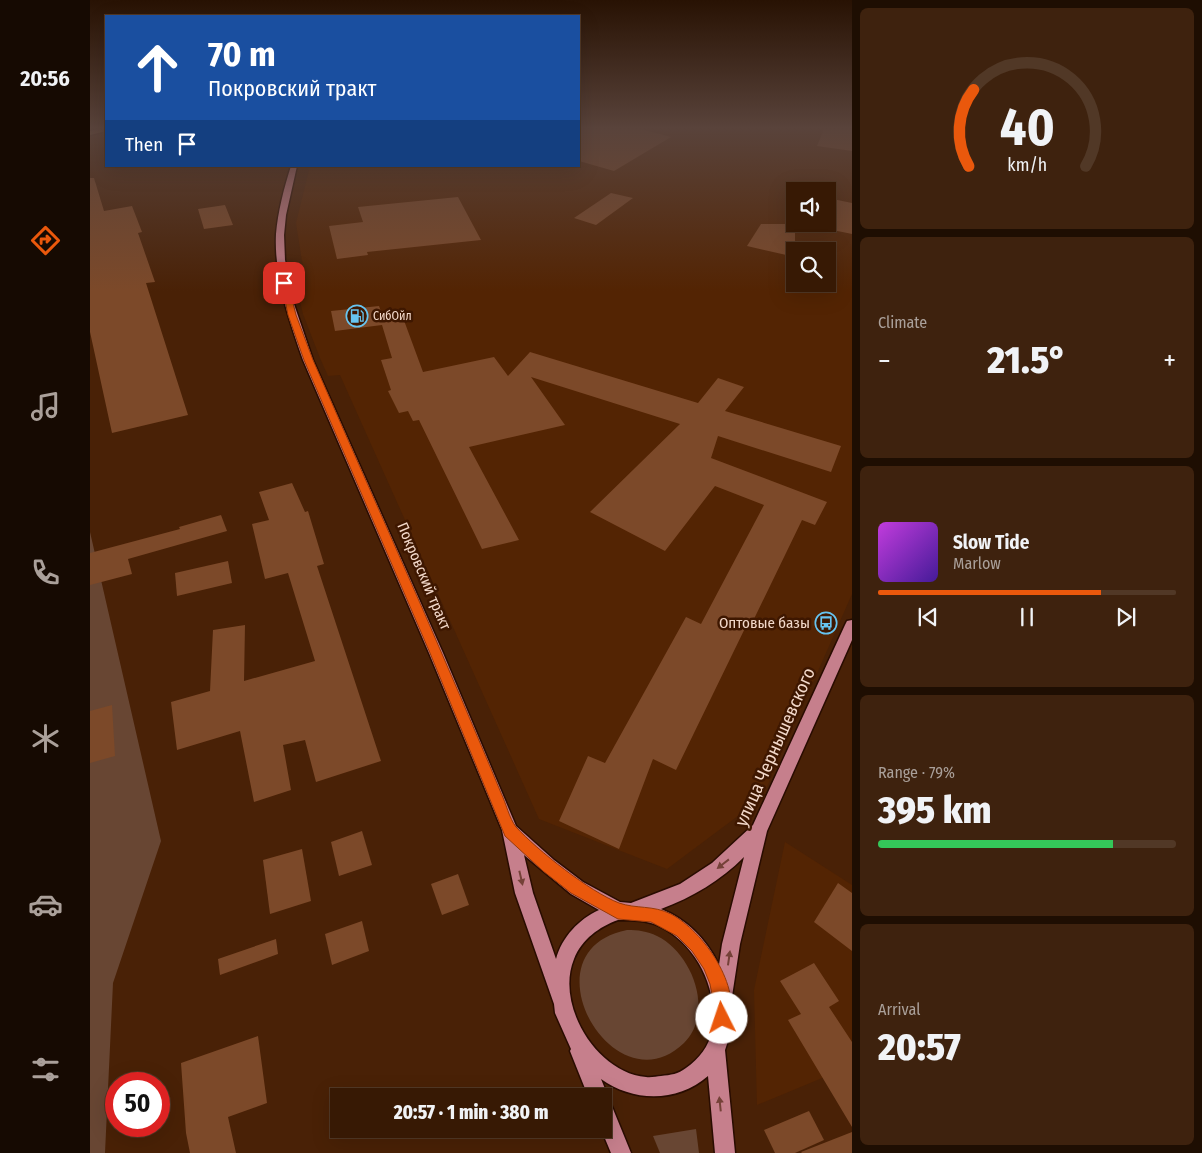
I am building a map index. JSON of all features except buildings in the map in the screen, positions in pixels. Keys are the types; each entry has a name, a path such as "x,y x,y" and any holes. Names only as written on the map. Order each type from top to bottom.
{"main road":[{"name":"Покровский тракт","path":"290,183 283,210 279,245 284,283 292,315 308,360 436,653 510,830 524,893 562,999"},
{"name":"улица Чернышевского","path":"722,1006 731,944 759,832 852,625"},
{"path":"510,830 548,866 577,888 624,911 651,914 666,920 682,930 698,945 710,963 718,984 722,1006 721,1029 715,1050 702,1068 686,1080 666,1087 644,1088 622,1082 602,1070 586,1055 574,1038"},
{"path":"595,1088 566,1018 562,999 561,979 565,961 572,945 582,931 596,920 670,898 703,880 731,858 759,832"},
{"path":"715,1050 725,1153"},
{"path":"612,1131 621,1153"}],"shaded area":[{"path":"306,183 786,183 786,232 836,232 836,183 852,183 852,594 762,798 667,869 539,819 340,375 328,376 320,358 303,314 292,268 303,267 296,223"},
{"path":"90,532 161,841 113,983 109,1072 105,1072 105,1153 90,1153"},
{"path":"785,842 852,885 852,1063 827,1076 757,1105 754,990"},
{"path":"627,930 650,933 669,944 689,969 695,984 698,1016 693,1030 684,1043 657,1059 631,1057 608,1043 590,1020 580,993 582,966 596,944"},
{"path":"696,1129 699,1153 660,1153 653,1136"}],"place":[{"name":"СибОйл","path":"357,316"},
{"name":"Оптовые базы","path":"826,623"}],"route":[{"path":"284,283 292,315 308,360 436,653 510,830 548,866 577,888 618,911 651,914 666,920 682,930 698,945 710,963 718,984 722,1018"}]}
